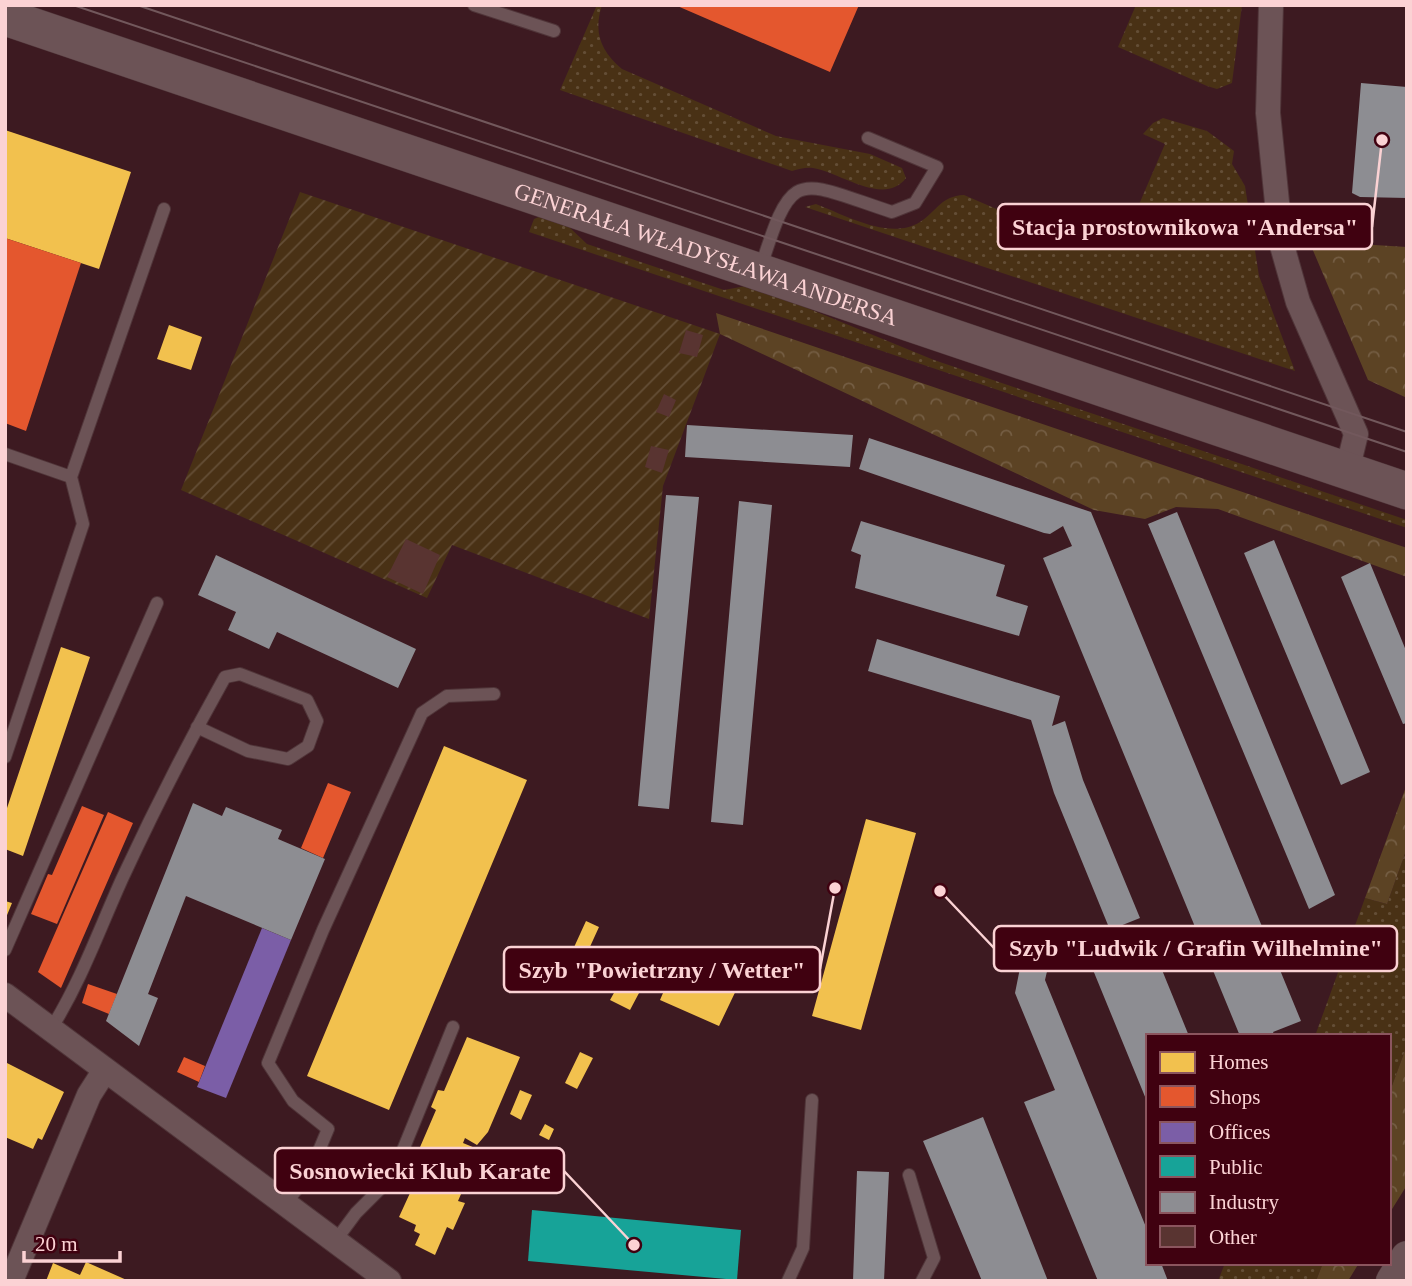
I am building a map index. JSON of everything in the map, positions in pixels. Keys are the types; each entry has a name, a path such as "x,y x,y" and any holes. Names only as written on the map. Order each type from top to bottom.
{"main road":[{"name":"GENERAŁA WŁADYSŁAWA ANDERSA","path":"5,17 760,270 1407,491"}],"street":[{"path":"1271,5 1268,113 1284,257 1298,302 1356,434 1347,471"},
{"path":"5,995 389,1281"},
{"path":"11,1281 89,1094 105,1070"},
{"path":"1392,1281 1407,1258"}],"lane":[{"path":"474,5 554,31"},
{"path":"760,270 782,205 792,193 813,186 892,212 915,203 937,167 868,138"},
{"path":"5,757 83,524 71,477 164,209"},
{"path":"5,454 71,477"},
{"path":"5,950 157,603"},
{"path":"51,1029 73,994 122,879 197,727 225,677 240,674 307,700 317,721 308,746 288,759 248,751 197,727"},
{"path":"286,1203 310,1172 328,1129 293,1101 268,1063 323,930 422,713 447,696 494,694"},
{"path":"336,1241 356,1213 392,1177 453,1027"},
{"path":"788,1281 803,1248 812,1100"},
{"path":"909,1175 934,1258 922,1281"}],"shaded area":[{"path":"597,5 602,5 598,24 601,41 622,69 776,136 870,154 902,168 906,178 897,186 874,189 813,168 792,171 560,90"},
{"path":"1136,5 1242,5 1232,83 1217,89 1207,86 1118,47"},
{"path":"1163,118 1207,131 1234,151 1232,164 1245,186 1259,276 1295,371 805,207 816,204 854,220 895,229 920,222 944,201 964,195 1057,235 1082,234 1109,214 1131,223 1165,144 1143,134 1153,123"},
{"path":"300,192 720,334 663,486 649,619 452,545 427,598 181,490"},
{"path":"541,216 568,226 587,244 724,290 751,285 934,360 1407,520 1407,528 529,232 534,219"},
{"path":"1407,848 1407,1045 1391,1089 1391,1034 1316,1034 1365,898 1387,904"},
{"path":"1224,1265 1322,1265 1316,1281 1218,1281"}],"green space":[{"path":"1309,241 1407,247 1407,398 1368,380"},
{"path":"716,313 1407,548 1407,577 1218,509 1176,507 1145,519 1094,510 720,334"},
{"path":"1407,784 1407,848 1387,904 1365,898"},
{"path":"1407,1045 1407,1185 1391,1211 1391,1089"},
{"path":"1322,1265 1358,1265 1348,1281 1316,1281"}],"building: Homes":[{"path":"5,130 131,172 99,269 5,238"},
{"path":"169,325 202,337 191,370 157,359"},
{"path":"61,647 90,657 23,856 5,849 5,814"},
{"path":"444,746 527,780 389,1110 307,1076"},
{"path":"866,819 916,833 861,1030 812,1016"},
{"path":"5,901 12,903 5,920"},
{"path":"586,921 599,927 583,962 570,956"},
{"path":"681,951 741,980 719,1026 660,1000"},
{"path":"629,966 648,976 630,1010 610,1000"},
{"path":"467,1037 520,1057 488,1132 477,1145 465,1138 463,1143 480,1150 458,1201 465,1203 453,1230 447,1227 435,1255 415,1245 420,1234 414,1231 416,1225 399,1217 410,1193 402,1189 436,1110 431,1107 438,1090 444,1091"},
{"path":"580,1052 593,1058 577,1089 565,1083"},
{"path":"5,1062 64,1092 42,1140 38,1138 33,1149 5,1137"},
{"path":"520,1090 532,1095 521,1120 510,1114"},
{"path":"545,1124 554,1129 549,1140 539,1135"},
{"path":"86,1262 129,1281 46,1281 53,1263 80,1275"}],"building: Shops":[{"path":"675,5 859,5 830,72"},
{"path":"5,238 81,263 26,431 5,423"},
{"path":"328,783 351,792 323,858 301,848"},
{"path":"82,806 104,815 57,924 31,914 48,874 52,875"},
{"path":"108,812 133,823 61,988 38,972"},
{"path":"88,984 117,994 109,1014 82,1003"},
{"path":"184,1057 205,1066 199,1082 177,1072"}],"building: Offices":[{"path":"262,928 291,940 226,1098 197,1087"}],"building: Public":[{"path":"532,1210 741,1230 737,1280 528,1261"}],"building: Industry":[{"path":"1361,83 1407,87 1407,198 1360,197 1352,193"},
{"path":"687,425 853,435 850,467 685,457"},
{"path":"869,438 1091,512 1301,1021 1273,1032 1274,1034 1239,1034 1043,558 1072,546 1063,526 1050,534 1044,533 859,469"},
{"path":"666,495 699,497 669,809 638,806"},
{"path":"739,501 772,505 743,825 711,822"},
{"path":"1177,512 1335,895 1309,909 1148,524"},
{"path":"861,521 1005,565 996,596 1028,606 1019,636 855,588 861,555 851,551"},
{"path":"1274,540 1370,772 1341,785 1244,553"},
{"path":"216,555 416,649 398,688 277,632 269,649 228,630 236,612 198,595"},
{"path":"1370,563 1407,653 1407,723 1403,724 1341,577"},
{"path":"877,639 1060,696 1052,726 1065,721 1083,780 1140,918 1110,930 1054,793 1031,720 868,671"},
{"path":"193,803 222,816 226,807 282,830 278,839 325,859 291,940 186,896 148,994 158,998 139,1046 106,1021"},
{"path":"1144,926 1188,1034 1146,1034 1146,1099 1084,948"},
{"path":"1025,943 1052,950 1045,980 1146,1227 1146,1265 1162,1265 1168,1281 1098,1281 1024,1102 1055,1090 1015,993"},
{"path":"983,1117 1048,1281 982,1281 923,1141"},
{"path":"857,1171 889,1172 884,1281 853,1281"}],"building: Other":[{"path":"686,330 703,335 697,357 679,353"},
{"path":"664,394 676,400 669,417 656,412"},
{"path":"651,446 669,450 662,473 645,467"},
{"path":"406,539 440,555 423,594 387,577"}],"tram line":[{"path":"73,5 1407,452"},
{"path":"137,5 1407,432"}],"place":[{"name":"Stacja prostownikowa \"Andersa\"","path":"1382,140"},
{"name":"Szyb \"Powietrzny / Wetter\"","path":"835,888"},
{"name":"Szyb \"Ludwik / Grafin Wilhelmine\"","path":"940,891"},
{"name":"Sosnowiecki Klub Karate","path":"634,1245"}]}
